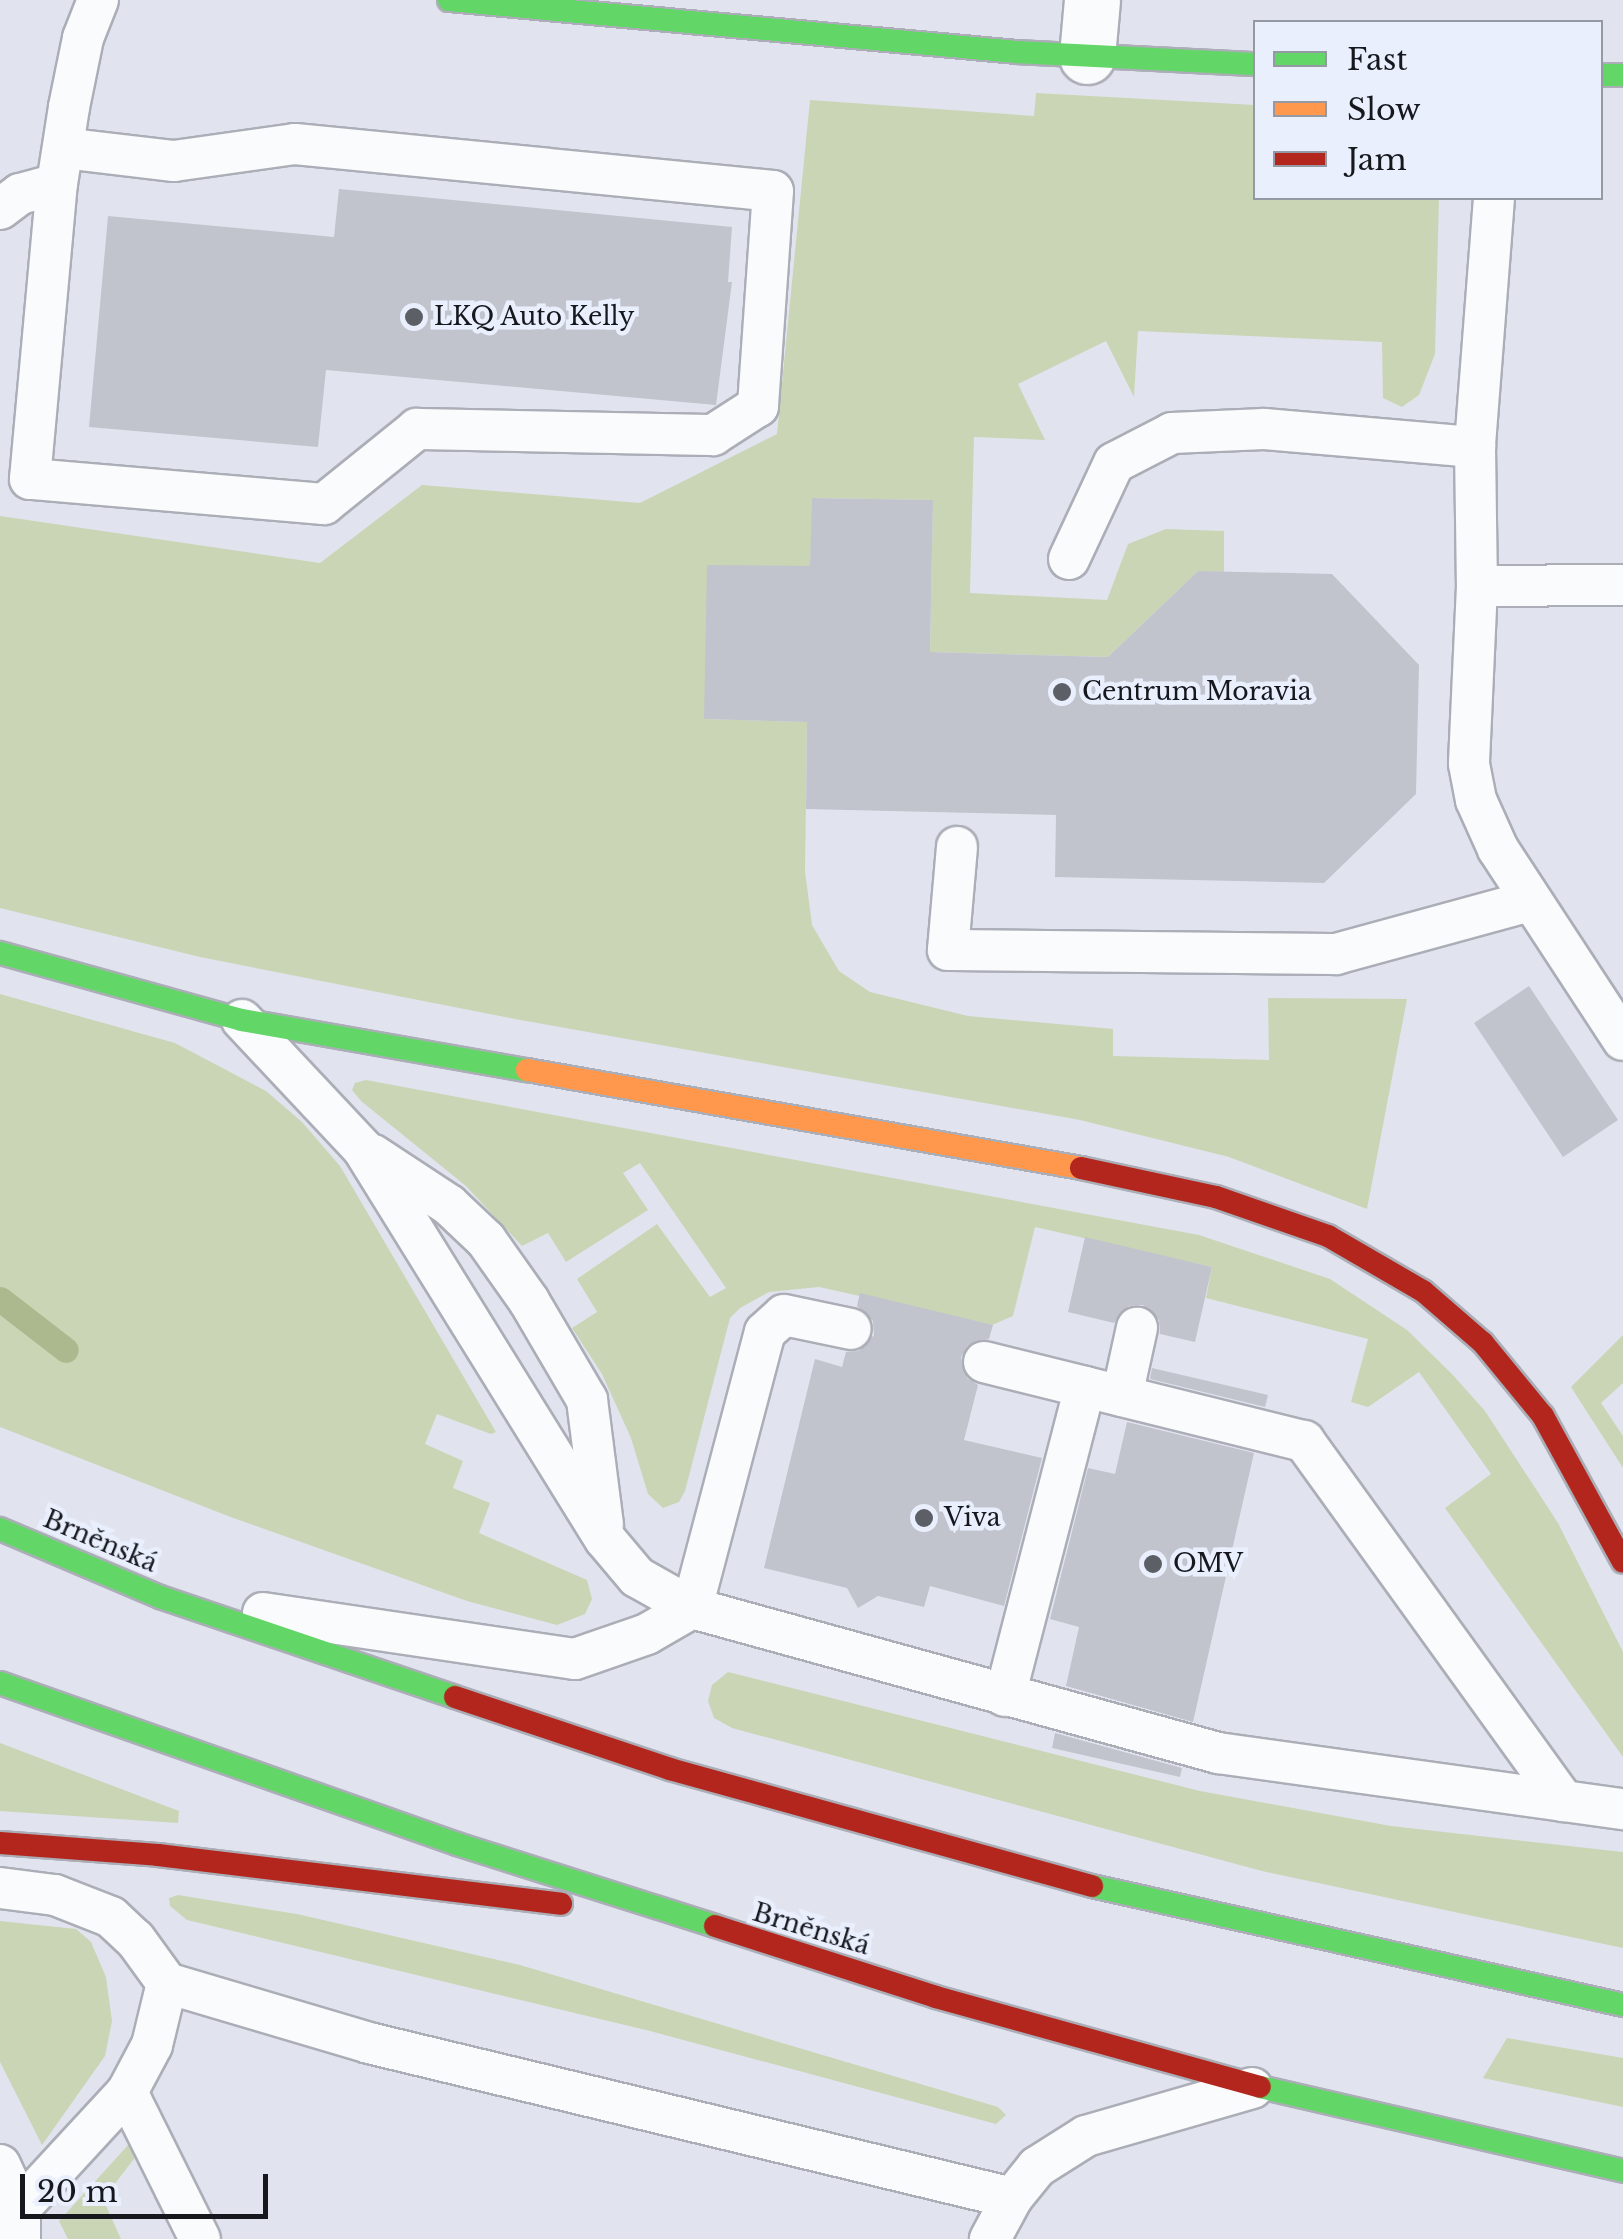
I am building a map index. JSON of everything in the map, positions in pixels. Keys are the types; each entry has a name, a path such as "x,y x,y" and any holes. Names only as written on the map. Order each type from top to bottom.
{"main road":[{"path":"448,0 690,10 1088,56 1253,64"},
{"path":"0,953 242,1020 1112,1173 1216,1197 1328,1236 1423,1291 1483,1343 1544,1416 1623,1562"},
{"name":"Brněnská","path":"0,1530 160,1597 502,1714 878,1829 1119,1893 1623,2005"},
{"name":"Brněnská","path":"0,1683 222,1764 688,1921 955,2002 1256,2086 1623,2171"},
{"path":"0,1843 158,1855 688,1921"}],"street":[{"path":"1088,56 1092,0"}],"lane":[{"path":"0,208 60,166 174,160 295,144 773,192 758,406 713,434 417,430 324,504 30,479 60,166 83,38 98,0"},
{"path":"1494,200 1475,448 1477,586 1468,764 1476,800 1498,850 1623,1040"},
{"path":"1068,559 1114,464 1172,433 1264,429 1475,448"},
{"path":"1477,586 1623,585"},
{"path":"957,847 948,950 1336,954 1530,901"},
{"path":"242,1020 362,1149 605,1538 638,1577 692,1608 1218,1754 1623,1809"},
{"path":"362,1149 449,1204 486,1240 529,1301 587,1400 605,1538"},
{"path":"160,1597 575,1659 647,1634 692,1608 764,1332 784,1314 851,1329"},
{"path":"1005,1696 1104,1391 1137,1328"},
{"path":"984,1362 1304,1442 1564,1801"},
{"path":"0,1888 55,1895 110,1917 135,1939 168,1983 369,2043 1012,2198"},
{"path":"20,2224 127,2092 152,2045 168,1983"},
{"path":"990,2239 1012,2198 1036,2167 1086,2136 1256,2086"},
{"path":"127,2092 200,2239"},
{"path":"0,2165 20,2224"}],"green space":[{"path":"1036,93 1253,105 1253,200 1439,200 1435,354 1419,395 1402,407 1383,398 1382,342 1138,331 1134,397 1106,341 1018,384 1045,440 974,437 970,593 1107,600 1128,544 1166,529 1224,531 1224,572 1198,571 1108,657 930,652 933,500 813,498 810,566 704,719 807,722 805,871 812,925 839,971 870,992 968,1016 1113,1029 1113,1056 1269,1060 1268,998 1407,999 1367,1209 1229,1157 1080,1120 515,1019 200,957 0,908 0,516 320,563 422,485 640,503 777,434 810,100 1034,116"},
{"path":"0,994 175,1043 266,1091 302,1122 340,1166 496,1432 491,1434 437,1414 425,1444 463,1461 453,1488 490,1503 479,1533 587,1580 592,1599 585,1614 557,1625 467,1601 228,1516 0,1427"},
{"path":"366,1080 1199,1235 1330,1279 1407,1330 1452,1374 1485,1411 1558,1523 1623,1652 1623,1757 1445,1508 1491,1474 1419,1372 1368,1407 1351,1402 1368,1339 1206,1298 1212,1267 1035,1227 1013,1316 992,1325 819,1287 769,1292 740,1308 730,1318 685,1491 679,1502 663,1508 648,1494 631,1438 602,1374 572,1328 597,1312 577,1279 657,1224 710,1297 726,1288 640,1163 623,1173 648,1210 566,1262 548,1233 522,1246 466,1186 361,1101 352,1090 355,1083"},
{"path":"1623,1335 1623,1383 1601,1403 1623,1436 1623,1468 1571,1387"},
{"path":"728,1672 1200,1791 1391,1826 1623,1852 1623,1948 1262,1871 732,1728 714,1718 708,1701 712,1685"},
{"path":"0,1743 179,1811 178,1823 0,1811"},
{"path":"178,1895 297,1914 520,1965 998,2107 1006,2115 996,2124 650,2031 187,1920 170,1906 169,1898"},
{"path":"0,1921 76,1929 91,1942 106,1977 112,2021 105,2056 42,2145 0,2062"},
{"path":"1507,2038 1623,2058 1623,2107 1483,2078"},
{"path":"129,2144 137,2155 103,2199 121,2239 68,2239 59,2221"}],"building":[{"name":"LKQ Auto Kelly","path":"339,189 732,227 728,282 732,282 716,405 326,370 318,447 89,427 108,216 334,237"},
{"name":"Centrum Moravia","path":"812,498 933,500 930,652 1108,657 1198,571 1332,574 1419,665 1416,794 1324,883 1055,877 1056,815 806,809 807,722 704,719 707,565 810,566"},
{"path":"1529,986 1618,1120 1563,1157 1474,1023"},
{"path":"1085,1237 1212,1267 1195,1342 1160,1334 1159,1320 1143,1305 1129,1306 1114,1323 1068,1312"},
{"path":"860,1293 993,1325 989,1339 968,1345 961,1357 967,1378 978,1385 964,1440 1042,1458 1004,1606 930,1586 924,1607 878,1596 858,1608 847,1588 764,1568 815,1359 842,1367 846,1352 859,1351 874,1335 873,1321 857,1306"},
{"path":"1152,1368 1268,1395 1265,1407 1150,1379"},
{"path":"1127,1422 1254,1453 1193,1722 1066,1686 1079,1627 1050,1619 1088,1468 1115,1474"},
{"path":"1055,1733 1182,1768 1180,1777 1052,1748"}],"waterway":[{"path":"0,1299 66,1350"}],"traffic: fast":[{"path":"449,0 1017,52 1253,64"},
{"path":"1603,75 1623,75"},
{"path":"0,953 242,1020 527,1070"},
{"path":"0,1529 160,1597 455,1697"},
{"path":"0,1683 457,1844 715,1926"},
{"path":"1092,1886 1623,2005"},
{"path":"1260,2087 1623,2171"}],"traffic: slow":[{"path":"527,1070 1081,1168"}],"traffic: jam":[{"path":"1081,1168 1216,1197 1328,1236 1423,1291 1483,1343 1543,1416 1623,1562"},
{"path":"455,1697 670,1769 1092,1886"},
{"path":"0,1843 158,1855 561,1904"},
{"path":"715,1926 936,1997 1260,2087"}],"place":[{"name":"LKQ Auto Kelly","path":"414,317"},
{"name":"Centrum Moravia","path":"1062,692"},
{"name":"Viva","path":"924,1518"},
{"name":"OMV","path":"1153,1564"}]}
